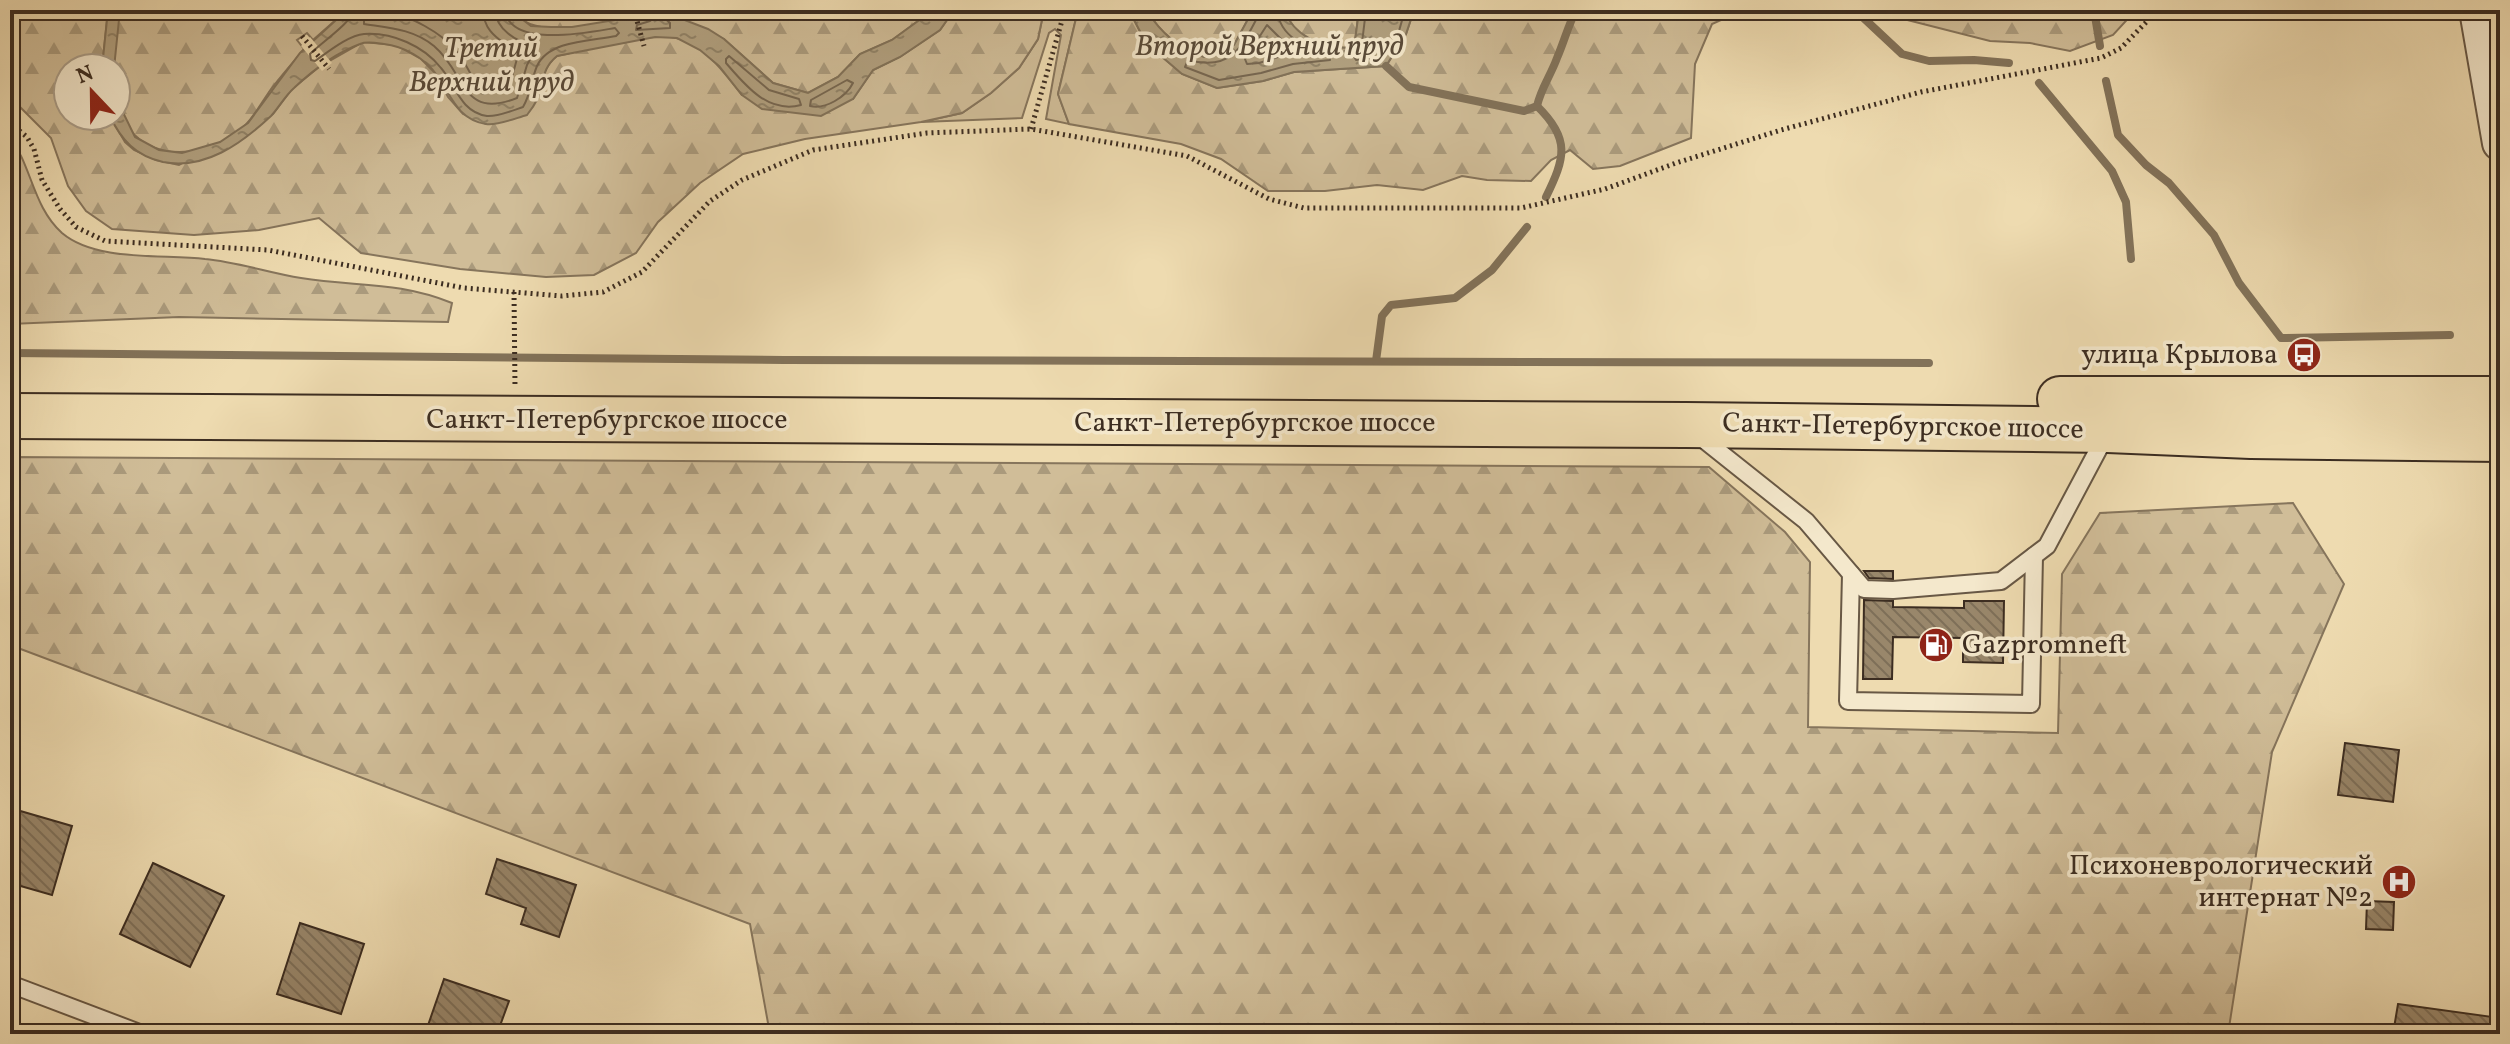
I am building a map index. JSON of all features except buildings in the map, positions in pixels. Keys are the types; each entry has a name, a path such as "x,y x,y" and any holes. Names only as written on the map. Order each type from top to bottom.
{"main road":[{"name":"Санкт-Петербургское шоссе","path":"10,387 2500,399"},
{"name":"Санкт-Петербургское шоссе","path":"10,416 1686,425 2500,439"}],"street":[{"path":"2477,10 2500,143"}],"lane":[{"path":"1686,425 1806,521 1864,589 2001,581 2047,546 2108,430"},
{"path":"1851,574 1848,701 2031,704 2034,556"},
{"path":"10,984 142,1034"}],"path":[{"path":"634,10 644,46"},
{"path":"1031,129 1065,10"},
{"path":"10,123 27,137 34,149 42,180 60,209 76,227 105,241 268,250 464,288 562,296 603,292 642,272 710,201 742,180 813,150 927,133 1031,129 1187,156 1269,199 1304,208 1521,208 1605,189 1781,130 1921,92 1996,76 2052,70 2101,58 2121,48 2158,10"},
{"path":"302,36 329,69"},
{"path":"514,292 515,390"}],"green space":[{"path":"10,10 108,10 104,52 52,52 52,132 119,132 134,150 156,160 179,165 273,114 292,89 319,67 363,42 396,45 421,59 436,74 448,97 463,114 486,124 537,99 546,70 557,56 618,42 650,37 686,41 713,60 742,95 853,99 873,70 900,57 940,30 954,10 1044,10 1038,39 1019,68 962,113 805,139 743,154 700,183 658,222 636,253 594,275 546,277 460,269 361,253 319,218 259,230 194,235 112,229 86,211 68,186 51,138 19,106 10,104"},
{"path":"120,10 347,10 313,40 307,33 297,40 304,49 240,131 199,150 164,150 148,145 134,135 132,52 115,52"},
{"path":"510,10 627,10 628,18 582,27 550,28 521,20"},
{"path":"645,10 927,10 918,21 892,40 860,54 838,77 808,93 773,83 724,39 664,12 648,13"},
{"path":"1044,10 1078,10 1058,94 1069,124 1046,119 1061,35 1055,29 1049,33 1022,118 921,122 962,113 1019,68 1038,39"},
{"path":"1078,10 1129,10 1146,43 1182,74 1217,88 1263,81 1294,72 1386,66 1406,34 1414,10 1743,10 1712,24 1695,64 1691,138 1620,166 1593,169 1570,150 1551,160 1531,181 1462,176 1423,190 1377,185 1325,191 1268,191 1221,159 1181,144 1069,124 1058,94"},
{"path":"1146,10 1253,10 1234,45 1205,57 1171,39"},
{"path":"1284,10 1359,10 1355,41 1349,48 1319,43 1294,27"},
{"path":"1868,10 2136,10 2113,35 2070,51 2030,43 1990,41"},
{"path":"10,137 52,223 76,242 111,253 217,260 301,278 413,291 452,303 448,322 179,317 10,324"},
{"path":"10,457 1709,467 1785,532 1810,562 1808,727 2058,733 2062,574 2100,513 2293,503 2344,584 2272,752 2228,1034 770,1034 750,924 10,645"}],"water":[{"path":"108,10 120,10 116,52 104,52"},
{"name":"Третий Верхний пруд","path":"347,10 510,10 531,26 551,27 572,27 664,12 708,29 724,39 773,83 808,93 838,77 860,54 892,40 918,21 927,10 954,10 940,30 900,57 873,70 853,99 821,116 762,109 742,95 719,66 700,50 677,38 655,37 557,56 546,70 538,98 527,115 486,124 461,111 436,74 420,58 399,47 369,42 342,52 317,69 291,91 259,126 235,145 208,158 193,162 163,162 137,151 119,132 132,131 135,137 159,150 182,153 220,142 248,123 300,53"},
{"name":"Второй Верхний пруд","path":"1129,10 1146,10 1171,39 1204,57 1234,45 1253,10 1284,10 1294,27 1310,39 1328,46 1349,48 1355,41 1359,10 1414,10 1406,34 1386,66 1294,72 1263,81 1217,88 1182,74 1146,43"}],"pier":[{"path":"310,37 332,63 322,71 301,46"}],"waterway":[{"path":"1386,66 1409,87 1524,111 1537,106 1576,10"},
{"path":"1855,10 1902,54 1929,61 2009,63"},
{"path":"2094,10 2100,46"},
{"path":"2106,81 2118,135 2146,165 2169,183 2214,235 2239,283 2281,338 2450,335"},
{"path":"2039,83 2112,171 2126,202 2131,259"},
{"path":"1537,106 1555,129 1561,149 1557,171 1546,197"},
{"path":"1376,361 1382,316 1391,305 1455,298 1492,270 1527,227"},
{"path":"10,353 784,360 1929,363"}],"place":[{"name":"улица Крылова","path":"2304,355"},
{"name":"Gazpromneft","path":"1936,645"},
{"name":"Психоневрологический интернат №2","path":"2399,882"}]}
